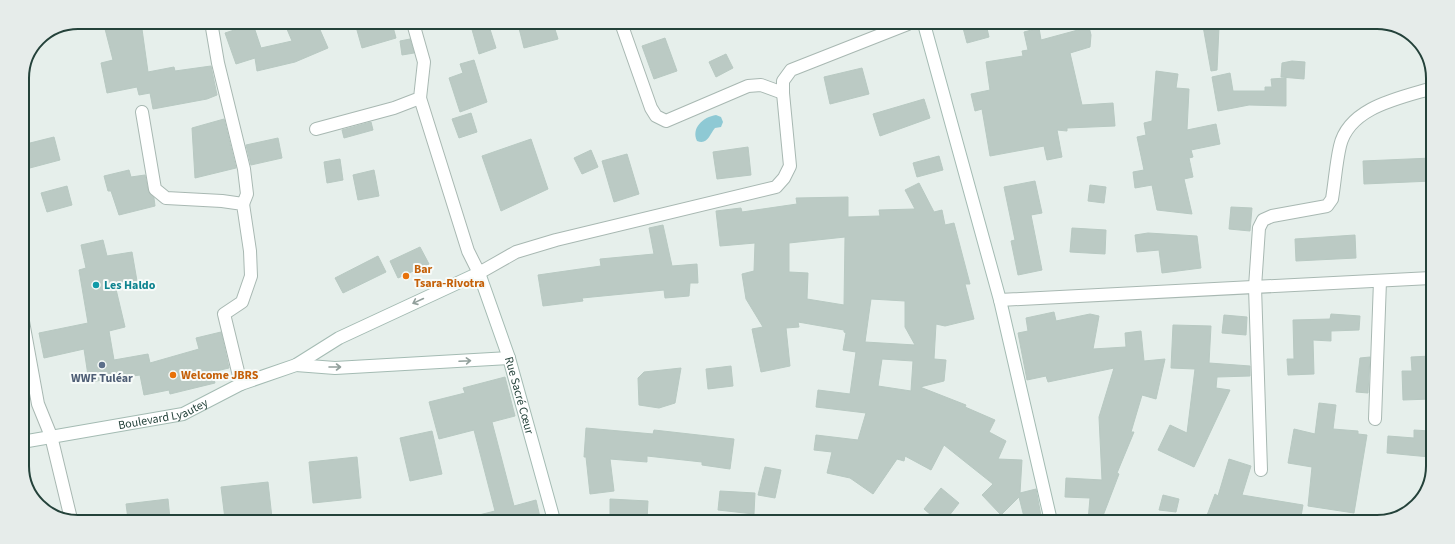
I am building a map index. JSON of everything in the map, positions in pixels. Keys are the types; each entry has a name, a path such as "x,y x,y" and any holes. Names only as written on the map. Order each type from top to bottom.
{"street":[{"path":"212,29 218,63 244,169 246,194 243,204 250,251 251,276 242,302 224,314 241,384"},
{"path":"316,129 394,108 420,98 424,62 416,29"},
{"path":"623,29 651,108 656,116 666,121 748,86 761,85 783,93"},
{"name":"Boulevard Lyautey","path":"29,441 183,414 241,384 296,365 339,338 479,273 516,252 556,240 776,187 784,178 790,166 783,81 791,70 895,29"},
{"path":"925,29 1000,300 1050,515"},
{"path":"1261,470 1255,287 1259,228 1263,220 1272,216 1327,206 1332,199 1340,145 1350,127 1364,113 1385,102 1426,90"},
{"name":"Rue Sacré Cœur","path":"420,98 468,251 479,273 509,358 553,515"},
{"path":"142,112 155,189 166,198 222,201 243,204"},
{"path":"1000,300 1426,278"},
{"path":"1375,419 1380,281"},
{"path":"29,354 38,404 51,436 70,514"},
{"name":"Boulevard Lyautey","path":"296,365 335,368 509,358"}],"water":[{"path":"716,115 721,117 723,122 721,127 715,128 708,139 704,142 697,141 696,132 699,124 707,118"}],"building":[{"path":"105,29 142,29 148,72 174,67 175,71 211,66 217,95 207,99 153,109 150,93 139,95 137,87 107,93 101,63 113,60"},
{"path":"237,29 255,29 261,48 292,41 287,29 320,29 328,48 295,62 257,71 255,58 236,64 225,33"},
{"path":"357,29 394,29 396,38 362,48"},
{"path":"472,29 490,29 496,48 479,54"},
{"path":"519,29 555,29 558,39 524,48"},
{"path":"963,29 987,29 989,37 967,43"},
{"path":"1039,29 1041,40 1082,29 1090,29 1091,35 1090,47 1070,53 1082,105 1113,103 1115,126 1067,128 1067,131 1057,130 1062,157 1047,160 1044,146 990,156 982,109 975,111 971,94 990,90 986,62 1023,56 1022,51 1028,50 1024,32"},
{"path":"1204,29 1219,29 1217,70 1211,71"},
{"path":"665,38 677,71 654,79 642,46"},
{"path":"410,39 414,53 402,55 400,41"},
{"path":"726,54 733,68 716,77 709,62"},
{"path":"474,60 487,102 460,112 449,78 463,73 460,64"},
{"path":"1292,61 1305,62 1304,79 1281,77 1282,63"},
{"path":"862,68 869,94 830,104 824,77"},
{"path":"1156,71 1178,74 1176,88 1189,89 1187,130 1216,124 1220,144 1191,150 1193,157 1189,158 1193,177 1184,179 1192,214 1157,210 1152,185 1135,188 1133,172 1144,170 1137,137 1146,135 1144,123 1152,121"},
{"path":"1230,73 1233,91 1265,91 1265,87 1272,87 1271,79 1286,78 1286,106 1249,105 1218,111 1212,77"},
{"path":"924,99 930,118 880,136 873,114"},
{"path":"471,113 477,132 459,138 452,119"},
{"path":"224,119 236,168 195,178 192,128"},
{"path":"371,122 373,130 344,138 342,130"},
{"path":"54,137 60,160 29,168 29,143"},
{"path":"278,138 282,158 251,165 246,145"},
{"path":"531,139 548,189 501,211 482,156"},
{"path":"748,147 751,175 717,179 713,152"},
{"path":"591,150 598,167 582,174 574,158"},
{"path":"627,154 639,194 614,202 602,161"},
{"path":"939,156 943,170 917,177 913,163"},
{"path":"1426,158 1426,181 1364,184 1363,161"},
{"path":"340,159 343,180 327,183 324,162"},
{"path":"129,170 131,177 145,175 148,190 154,198 155,206 119,215 111,191 108,191 104,176"},
{"path":"374,170 379,196 358,200 353,175"},
{"path":"1035,181 1042,213 1031,215 1042,270 1018,275 1011,241 1015,240 1004,187"},
{"path":"919,183 934,212 942,210 945,225 954,223 970,284 965,284 974,319 945,326 936,324 934,359 946,360 944,381 920,387 966,405 965,407 995,420 989,432 1006,441 998,459 1022,460 1020,493 1036,489 1041,515 1024,515 1019,497 1001,515 982,495 993,484 944,445 931,470 905,456 904,461 897,459 873,494 850,478 827,473 832,452 814,450 816,435 858,440 866,413 816,407 818,390 850,394 856,352 843,350 846,333 844,330 798,322 799,327 786,328 790,366 761,372 752,329 763,327 746,299 742,274 754,271 755,243 720,246 716,211 741,208 742,212 797,204 796,198 848,197 848,217 880,216 879,210 915,209 905,190","holes":["845,237 844,305 807,299 808,273 789,272 789,243","871,299 905,301 905,327 915,345 865,342","882,359 913,361 911,391 878,386"]},
{"path":"1090,185 1106,187 1104,203 1088,201"},
{"path":"67,186 72,205 47,212 41,193"},
{"path":"1231,207 1252,208 1250,231 1229,229"},
{"path":"663,225 672,266 697,264 698,283 690,283 689,296 665,298 664,290 582,298 583,301 543,306 538,275 601,266 600,259 654,254 649,228"},
{"path":"1072,228 1106,230 1105,254 1070,252"},
{"path":"1148,233 1197,236 1201,268 1162,273 1159,250 1137,252 1135,235"},
{"path":"1355,235 1356,258 1296,261 1295,239"},
{"path":"103,240 107,256 132,252 137,281 115,285 125,327 109,331 114,360 148,354 150,363 199,349 196,338 221,332 229,368 212,372 215,383 170,394 169,390 144,395 140,375 89,382 84,349 44,358 39,333 88,323 79,270 86,268 81,245"},
{"path":"420,247 429,264 398,278 390,261"},
{"path":"378,256 386,272 343,293 335,278"},
{"path":"1054,312 1056,321 1090,314 1099,316 1093,349 1126,347 1125,333 1141,331 1144,361 1165,359 1156,399 1142,395 1131,432 1134,432 1117,473 1119,474 1103,515 1089,515 1090,498 1065,497 1066,478 1102,480 1099,417 1114,368 1048,382 1046,376 1027,380 1018,333 1028,331 1026,318"},
{"path":"1331,314 1360,316 1359,330 1331,331 1331,341 1313,340 1314,374 1288,375 1287,359 1294,359 1293,320 1330,319"},
{"path":"1224,315 1247,317 1246,335 1222,333"},
{"path":"1173,325 1211,326 1209,363 1250,366 1250,376 1217,377 1216,388 1230,390 1194,467 1158,450 1170,425 1187,433 1195,369 1171,368"},
{"path":"1426,356 1426,399 1403,400 1402,371 1412,371 1411,357"},
{"path":"1370,357 1368,393 1356,392 1360,358"},
{"path":"731,366 733,386 708,389 706,369"},
{"path":"681,368 675,403 659,408 639,405 638,378 644,372"},
{"path":"505,377 515,416 492,422 514,506 536,500 540,515 479,515 495,511 474,430 439,439 429,402 465,393 463,388"},
{"path":"1319,403 1336,405 1333,429 1358,431 1358,434 1367,435 1354,513 1308,506 1312,467 1288,463 1294,429 1315,434"},
{"path":"586,428 653,434 654,430 734,439 730,469 702,465 702,462 647,456 647,462 610,459 614,491 590,494 586,457 584,457"},
{"path":"1414,430 1426,431 1426,457 1387,453 1388,436 1414,438"},
{"path":"432,431 442,474 410,481 400,438"},
{"path":"357,457 361,498 313,503 309,462"},
{"path":"1229,459 1251,466 1242,495 1303,505 1301,515 1207,515 1215,494 1218,496"},
{"path":"765,467 781,470 775,498 758,495"},
{"path":"268,482 272,515 224,515 221,487"},
{"path":"941,488 959,503 950,515 931,515 924,509"},
{"path":"720,491 755,493 754,514 718,510"},
{"path":"1163,495 1179,499 1176,512 1159,510"},
{"path":"168,499 170,515 127,515 126,504"},
{"path":"610,499 648,501 647,515 610,515"}],"place":[{"name":"Bar Tsara-Rivotra","path":"406,276"},
{"name":"Les Haldo","path":"96,285"},
{"name":"WWF Tuléar","path":"102,365"},
{"name":"Welcome JBRS","path":"173,375"}]}
